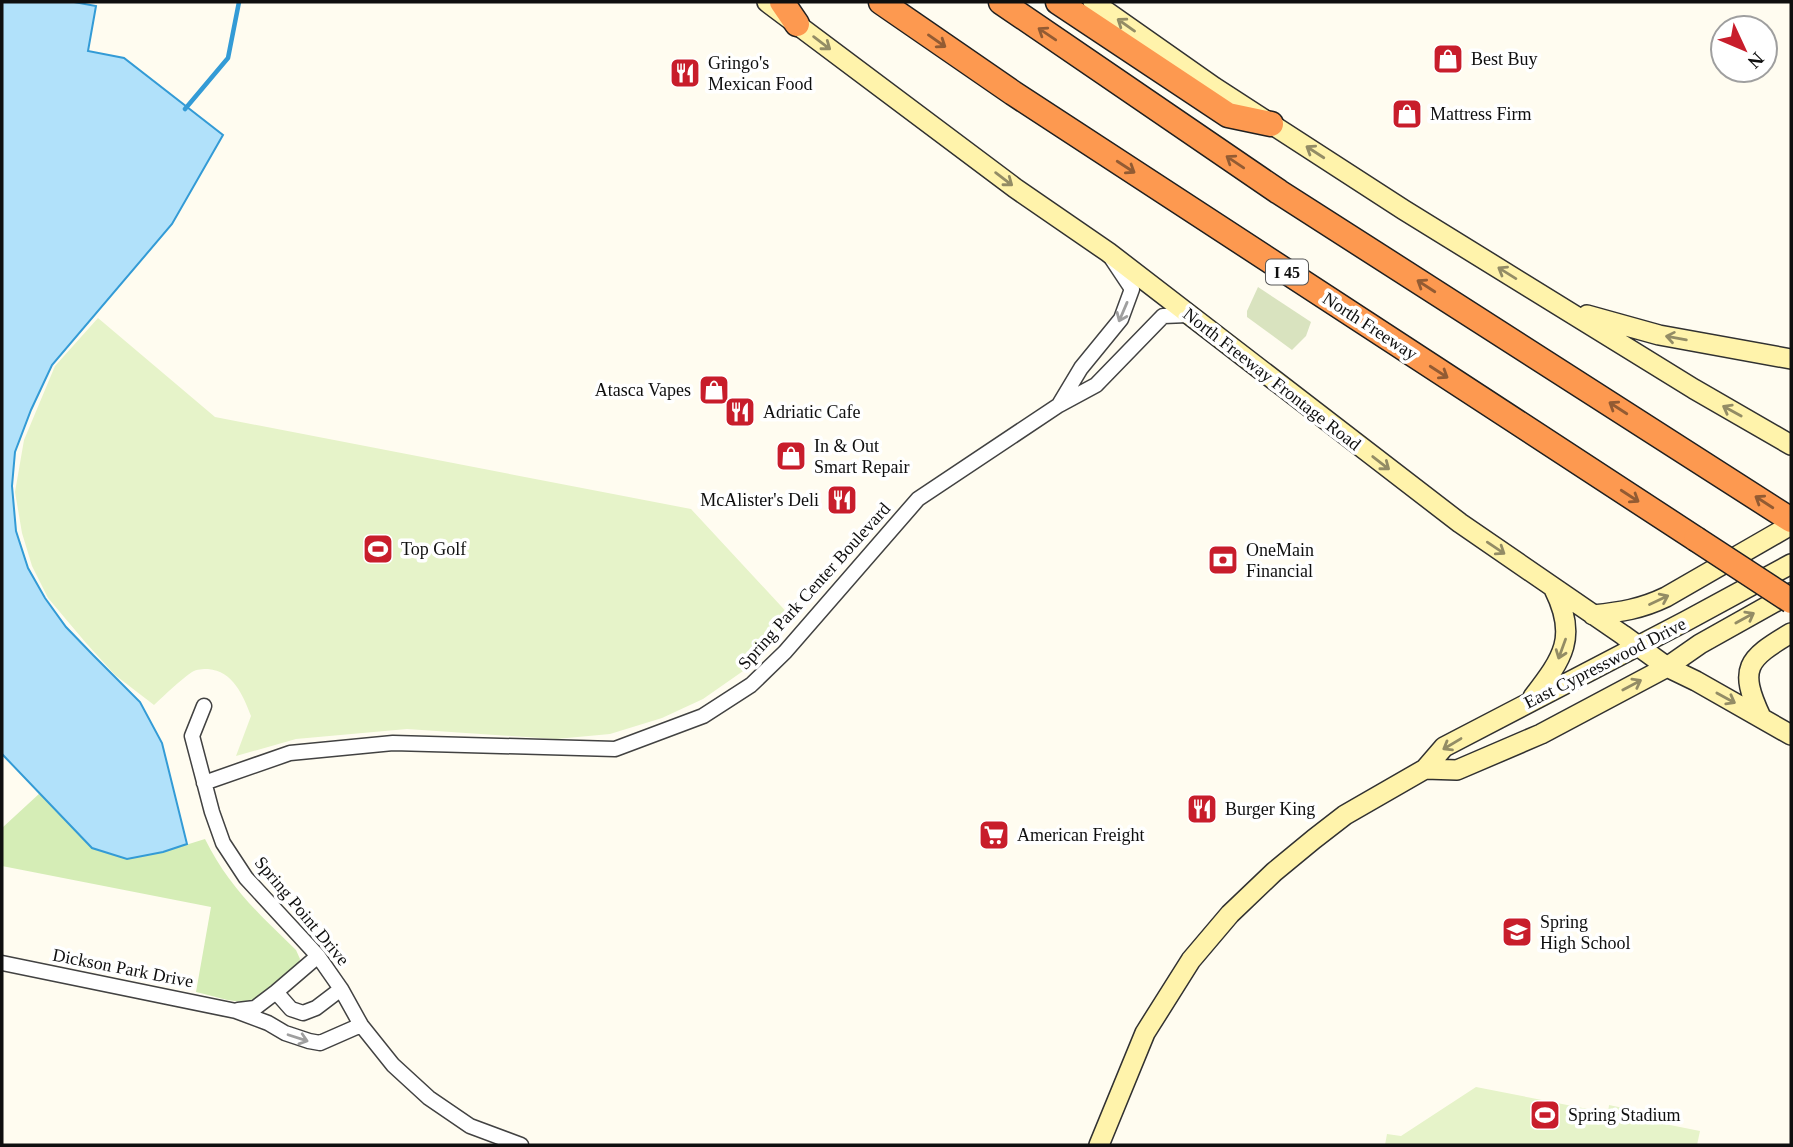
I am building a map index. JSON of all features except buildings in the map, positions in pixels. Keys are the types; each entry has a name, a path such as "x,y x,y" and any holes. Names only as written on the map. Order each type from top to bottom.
{"highway":[{"path":"782,2 797,24"},
{"name":"North Freeway","path":"881,2 1013,93 1791,600"},
{"path":"1001,2 1279,192 1791,520"},
{"path":"1058,2 1228,115 1271,124"}],"main road":[{"name":"North Freeway Frontage Road","path":"767,2 1015,188 1108,252 1460,523 1667,667 1791,735"},
{"path":"1093,2 1214,87 1404,210 1694,389 1791,445"},
{"path":"1566,309 1659,335 1791,359"},
{"path":"1593,615 1631,611 1667,597 1791,525"},
{"name":"East Cypresswood Drive","path":"1099,1145 1145,1033 1191,960 1230,914 1274,872 1345,816 1425,769 1444,747 1791,564"},
{"path":"1528,703 1556,665 1566,639 1563,606 1553,588"},
{"name":"East Cypresswood Drive","path":"1425,769 1457,770 1541,734 1667,667 1700,644 1791,593"},
{"path":"1761,717 1751,695 1748,677 1754,660 1767,647 1791,633"}],"street":[{"name":"Spring Park Center Boulevard","path":"1059,405 1081,369 1121,319 1132,289 1108,252"},
{"name":"Spring Park Center Boulevard","path":"204,783 290,754 393,743 615,749 703,716 751,685 785,652 918,499 1059,405 1096,385 1163,316 1188,315"},
{"name":"Spring Point Drive","path":"204,706 192,736 212,812 223,842 246,878 318,956 361,1025 393,1065 429,1098 470,1126 522,1145"},
{"path":"236,1011 255,1008 318,956"},
{"name":"Dickson Park Drive","path":"2,963 236,1011 309,1041 320,1042 361,1025"},
{"path":"276,992 291,1009 303,1013 316,1008 341,989"}],"green space":[{"path":"1258,287 1311,322 1306,336 1292,350 1247,317"},
{"name":"Top Golf","path":"98,318 215,417 691,509 793,619 771,646 746,669 703,699 662,718 610,734 556,739 407,729 296,739 236,756 251,716 240,692 230,679 217,671 196,670 154,705 115,675 86,643 48,598 32,566 22,533 15,492 24,440 55,366"},
{"path":"40,793 92,847 127,859 163,852 205,839 234,885 296,950 300,959 297,966 271,990 251,1000 232,1001 196,992 211,907 2,866 2,828"},
{"name":"Spring Stadium","path":"1476,1087 1608,1113 1609,1105 1666,1117 1665,1124 1700,1131 1697,1145 1385,1145 1387,1134 1401,1136"}],"water":[{"path":"2,2 74,2 96,6 88,51 124,58 223,135 172,224 52,365 15,452 12,486 16,531 28,568 66,627 140,702 162,743 187,844 127,859 92,848 2,754"}],"waterway":[{"path":"185,109 228,58 239,2"}],"place":[{"name":"Best Buy","path":"1448,59"},
{"name":"Gringo's Mexican Food","path":"685,73"},
{"name":"Mattress Firm","path":"1407,114"},
{"name":"Atasca Vapes","path":"714,390"},
{"name":"Adriatic Cafe","path":"740,412"},
{"name":"In & Out Smart Repair","path":"791,456"},
{"name":"McAlister's Deli","path":"842,500"},
{"name":"Top Golf","path":"378,549"},
{"name":"OneMain Financial","path":"1223,560"},
{"name":"Burger King","path":"1202,809"},
{"name":"American Freight","path":"994,835"},
{"name":"Spring High School","path":"1517,932"},
{"name":"Spring Stadium","path":"1545,1115"}]}
